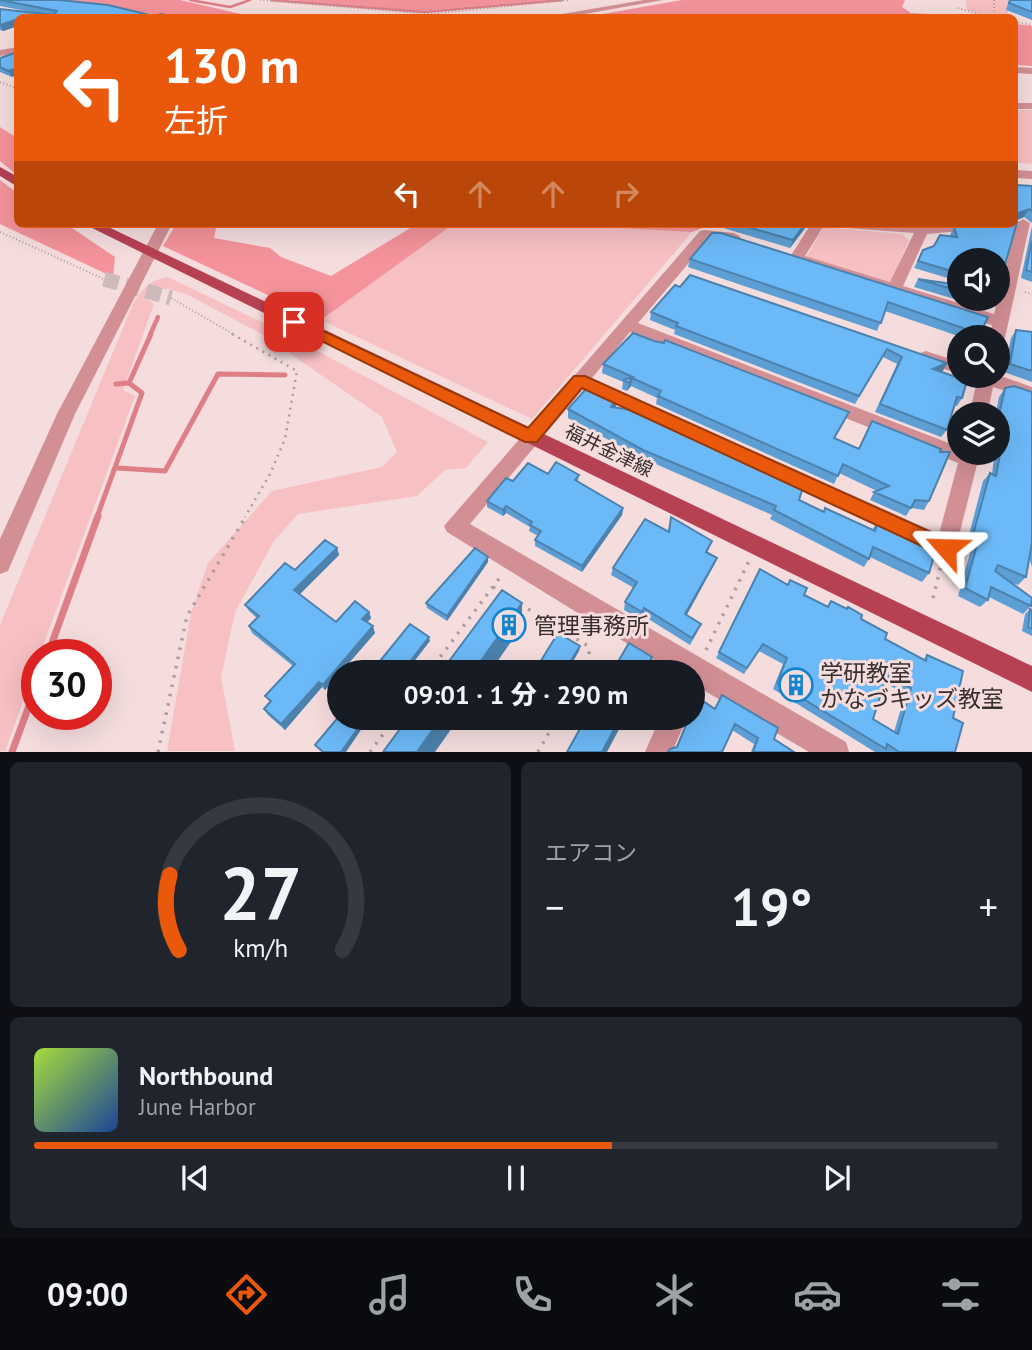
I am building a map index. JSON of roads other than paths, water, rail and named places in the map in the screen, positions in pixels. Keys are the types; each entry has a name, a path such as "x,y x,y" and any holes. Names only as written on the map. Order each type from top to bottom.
{"main road":[{"name":"福井金津線","path":"100,228 1032,679"}],"street":[{"path":"569,14 659,0"},
{"path":"1000,325 1020,223"},
{"path":"0,564 66,414 163,228"},
{"path":"815,228 791,255 895,287 987,325"},
{"path":"897,228 950,228"},
{"path":"895,287 922,230"},
{"path":"671,660 455,526 627,325 680,272 705,234 721,234 747,241"},
{"path":"627,325 947,448"},
{"path":"908,351 947,364"},
{"path":"580,380 946,548 967,465"},
{"path":"1010,386 1032,394"},
{"path":"705,680 836,751"},
{"path":"659,751 669,730"}],"waterway":[{"path":"190,0 230,7 250,0"},
{"path":"271,0 424,12 562,0"},
{"path":"150,335 158,317"},
{"path":"129,383 151,334"},
{"path":"117,468 165,471 218,374 285,375"},
{"path":"97,517 142,393 129,383"},
{"path":"116,384 129,383"},
{"path":"53,639 98,516"},
{"path":"12,752 21,728"}],"tunnel":[{"path":"104,279 171,298"}],"place":[{"name":"管理事務所","path":"509,625"},
{"name":"学研教室 かなづキッズ教室","path":"796,685"}]}
